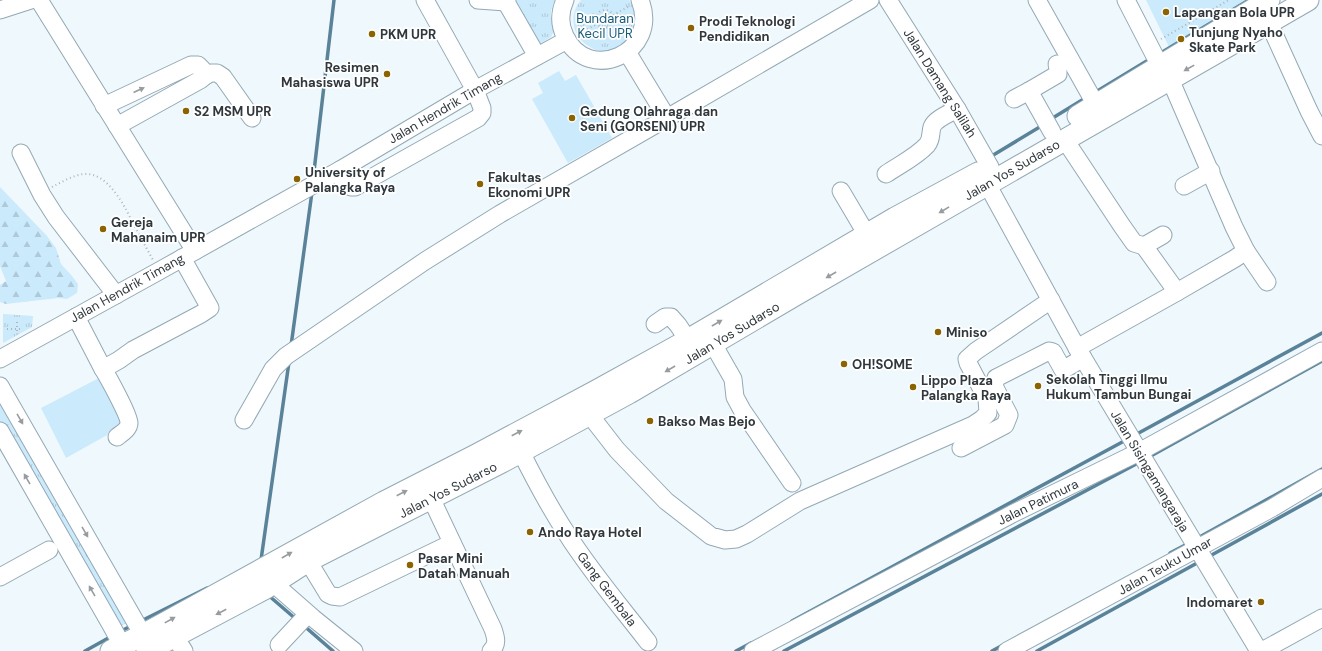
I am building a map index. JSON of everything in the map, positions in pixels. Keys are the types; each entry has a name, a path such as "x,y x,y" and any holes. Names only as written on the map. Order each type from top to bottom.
{"main road":[{"name":"Jalan Yos Sudarso","path":"116,648 145,643 180,644 258,584 384,502 492,457 521,452 590,414 688,340 867,235 987,167 1058,136 1165,72 1269,0"},
{"name":"Jalan Yos Sudarso","path":"1058,136 1096,105 1269,23 1308,0"},
{"name":"Jalan Yos Sudarso","path":"145,643 258,584 308,561 432,498 492,457 646,373 713,344 987,167"}],"street":[{"path":"0,10 31,0"},
{"path":"39,0 117,126 188,254 210,308 133,350 103,369"},
{"path":"340,170 344,184 350,187 355,187 478,118 482,113 482,108 475,90 425,0"},
{"path":"478,0 507,1 537,56"},
{"path":"565,0 562,10 561,25 571,38 576,51 598,60 613,59 627,52 637,42 644,28 644,13 635,3"},
{"path":"244,420 273,369 286,356 431,257 500,214 870,0"},
{"name":"Jalan Damang Salilah","path":"888,0 957,109 987,167"},
{"path":"1037,0 1096,105"},
{"path":"1126,0 1165,72 1211,171 1234,227 1246,250 1267,282"},
{"path":"1269,23 1322,136"},
{"name":"Jalan Hendrik Timang","path":"0,359 340,170 475,90 571,38"},
{"path":"627,52 666,118"},
{"path":"104,106 191,65 198,64 205,76"},
{"path":"1057,64 1058,74 1021,95 1058,136 1134,243 1144,246 1177,292"},
{"path":"117,126 211,73 217,73 224,77 252,118"},
{"path":"886,174 927,145 935,122 957,109"},
{"path":"20,153 41,193 56,217 116,295"},
{"name":"Jalan Sisingamangaraja","path":"987,167 1051,300 1080,353 1196,548 1260,651"},
{"path":"1184,186 1211,171"},
{"path":"841,191 867,235"},
{"path":"1144,246 1163,235"},
{"path":"961,448 1005,425 1009,415 994,386 996,378 1048,351 1053,352 1063,370 1080,353 1177,292 1234,259 1246,250"},
{"path":"590,414 621,455 666,501 712,536 725,540 736,539 747,534 800,501 973,425 982,419 988,412 987,399 967,359 976,351 1051,300"},
{"path":"76,316 124,410 129,423 128,428 118,437"},
{"path":"654,324 665,317 672,317 688,340"},
{"path":"713,344 733,379 735,397 742,410 792,483"},
{"name":"Jalan Patimura","path":"753,651 1012,514 1139,452 1322,351"},
{"path":"0,386 133,616 145,643"},
{"path":"0,432 111,625 116,648"},
{"name":"Gang Gembala","path":"521,452 536,482 583,558 648,642"},
{"name":"Jalan Teuku Umar","path":"1006,651 1272,508 1322,478"},
{"path":"432,498 493,629 496,640 491,651"},
{"path":"308,561 328,594 340,597 452,543"},
{"path":"0,577 49,550"},
{"path":"258,584 300,622 354,651"},
{"path":"1260,651 1322,618"},
{"path":"279,645 300,622"}],"path":[{"path":"1150,46 1229,0"},
{"path":"613,15 635,3"},
{"path":"608,10 613,15 614,22 607,28 602,28 597,24 596,16 599,12 608,10"},
{"path":"571,38 597,24"},
{"path":"41,193 69,178 84,174 94,176 108,183 123,203 159,271"},
{"path":"17,322 17,332 20,337"},
{"path":"6,329 24,329"}],"green space":[{"path":"515,0 555,0 551,11 554,31 551,37 536,46"},
{"name":"Bundaran Kecil UPR","path":"581,0 629,0 635,12 635,24 631,36 622,46 608,52 600,51 586,45 581,40 574,26 573,19 577,6"},
{"name":"Tunjung Nyaho Skate Park","path":"1146,0 1263,0 1172,53"},
{"name":"Gedung Olahraga dan Seni (GORSENI) UPR","path":"559,71 565,81 576,75 612,138 568,163 532,99 543,93 538,83"},
{"path":"0,187 47,236 56,248 61,264 78,284 77,293 67,299 58,298 6,304 0,302 0,285 6,281 0,266"},
{"path":"3,314 33,316 32,327 3,343"},
{"path":"101,377 125,425 66,458 41,408"},
{"path":"0,396 129,622 120,626 0,423"}],"waterway":[{"path":"313,180 334,0"},
{"path":"1159,54 1249,0"},
{"path":"1094,93 1150,59"},
{"path":"1051,119 1087,97"},
{"path":"990,157 1043,125"},
{"path":"291,346 312,192"},
{"path":"1135,435 1322,333"},
{"path":"1149,457 1322,361"},
{"path":"261,560 289,362"},
{"path":"792,621 1126,440"},
{"path":"784,651 1140,462"},
{"path":"1196,539 1322,469"},
{"path":"1208,557 1322,494"},
{"path":"1170,553 1189,543"},
{"path":"1037,651 1199,562"},
{"path":"141,621 207,588"},
{"path":"268,595 297,620"},
{"path":"303,625 333,651"},
{"path":"119,632 131,626"},
{"path":"85,651 112,636"},
{"path":"736,651 751,643"},
{"path":"992,651 1003,645"}],"place":[{"name":"Lapangan Bola UPR","path":"1166,12"},
{"name":"Prodi Teknologi Pendidikan","path":"691,28"},
{"name":"PKM UPR","path":"372,34"},
{"name":"Tunjung Nyaho Skate Park","path":"1181,39"},
{"name":"Resimen Mahasiswa UPR","path":"387,74"},
{"name":"S2 MSM UPR","path":"186,111"},
{"name":"Gedung Olahraga dan Seni (GORSENI) UPR","path":"572,118"},
{"name":"University of Palangka Raya","path":"297,179"},
{"name":"Fakultas Ekonomi UPR","path":"480,184"},
{"name":"Gereja Mahanaim UPR","path":"103,229"},
{"name":"Miniso","path":"938,332"},
{"name":"OH!SOME","path":"844,364"},
{"name":"Sekolah Tinggi Ilmu Hukum Tambun Bungai","path":"1038,386"},
{"name":"Lippo Plaza Palangka Raya","path":"913,387"},
{"name":"Bakso Mas Bejo","path":"650,421"},
{"name":"Ando Raya Hotel","path":"530,532"},
{"name":"Pasar Mini Datah Manuah","path":"410,565"},
{"name":"Indomaret","path":"1261,602"}]}
